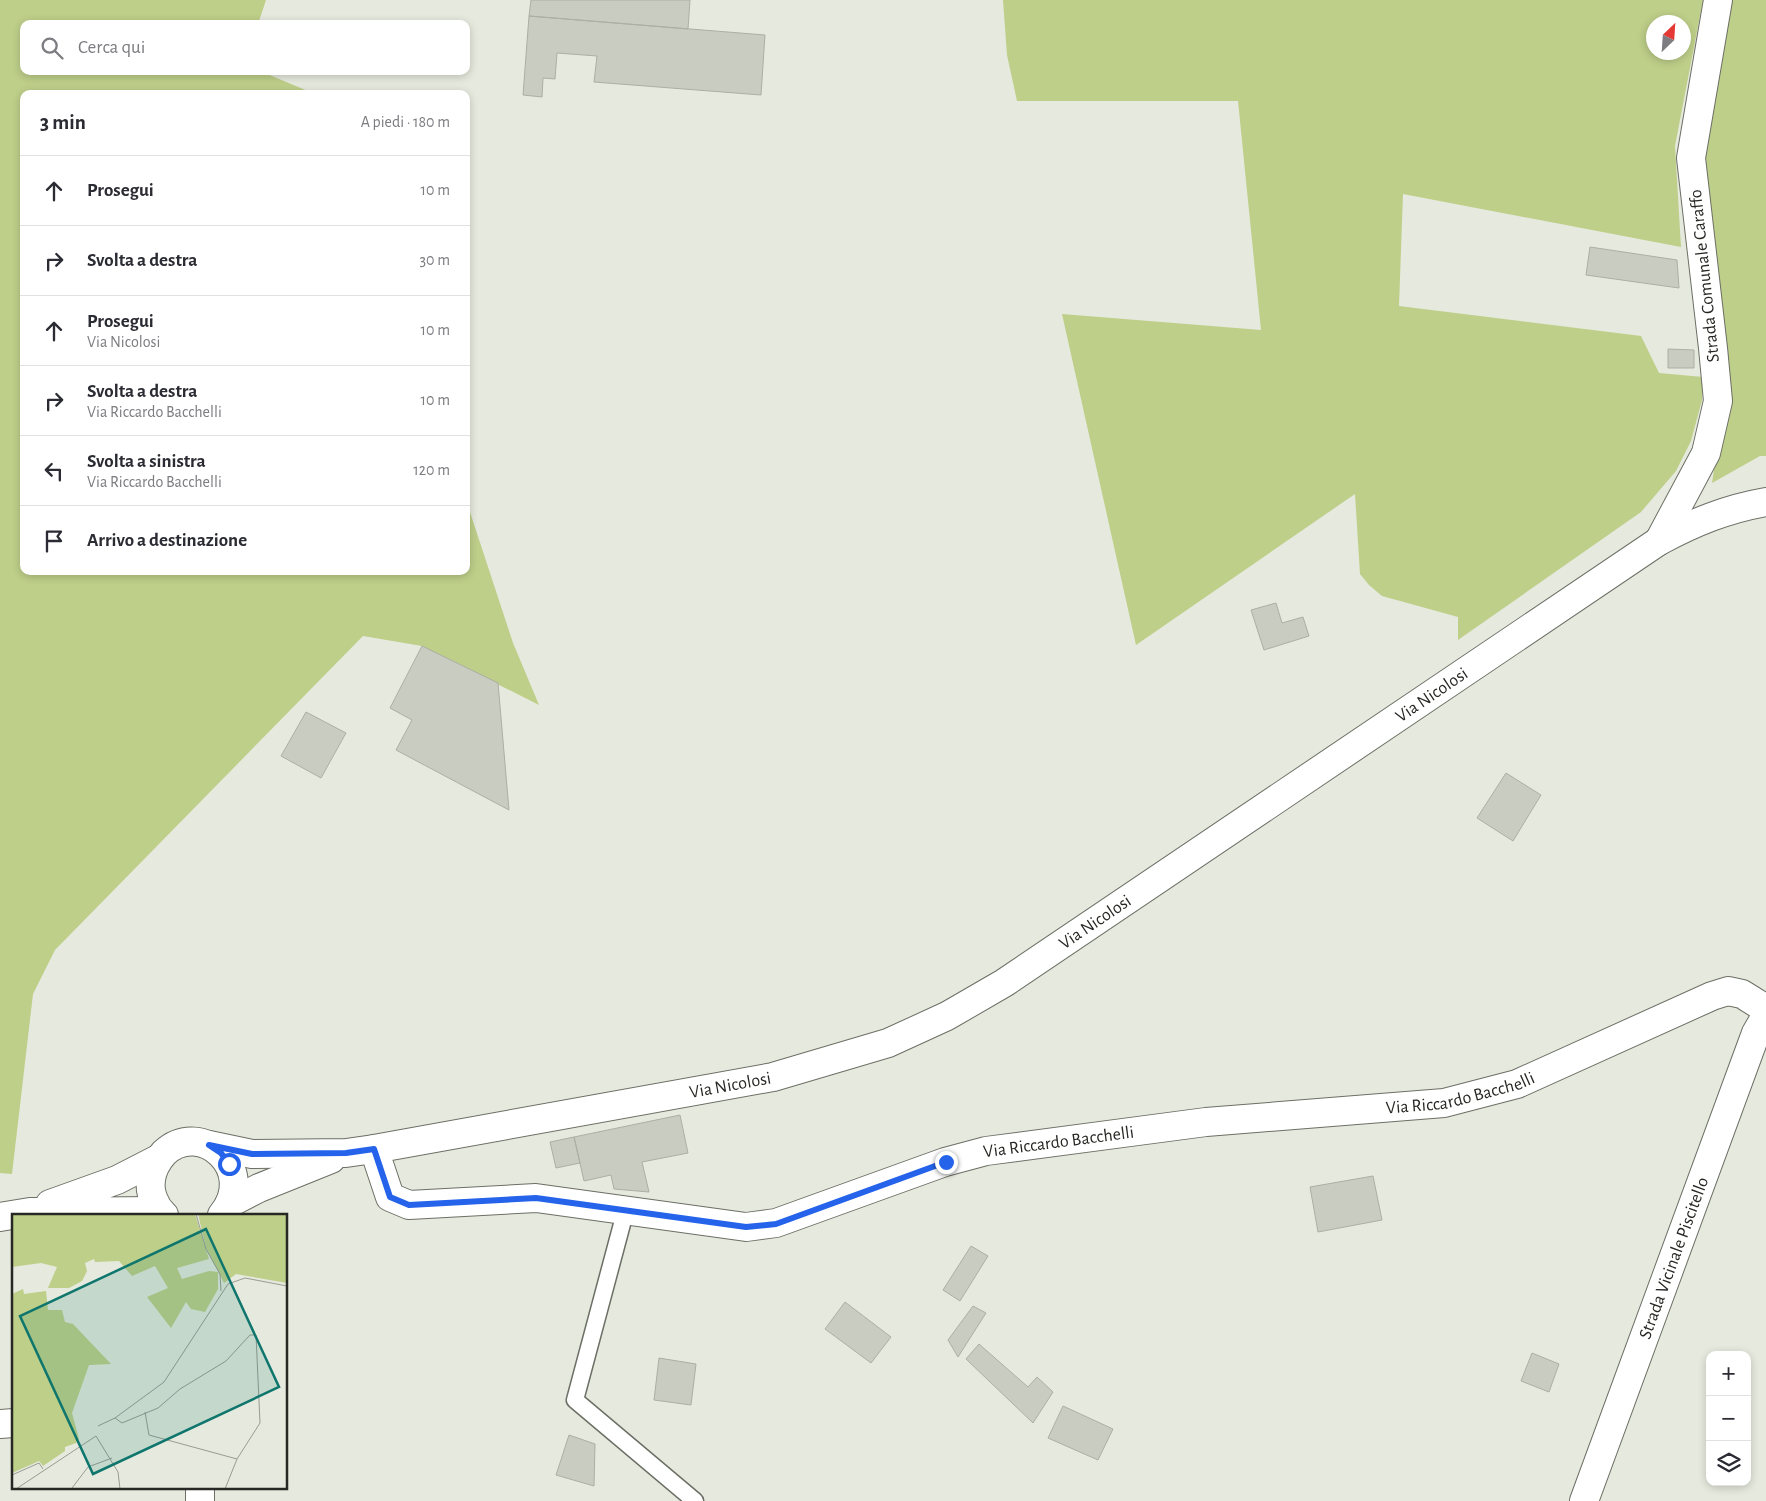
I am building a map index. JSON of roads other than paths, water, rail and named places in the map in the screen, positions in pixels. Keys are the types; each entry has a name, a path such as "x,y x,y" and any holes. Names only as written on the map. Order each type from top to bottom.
{"street":[{"name":"Strada Comunale Caraffo","path":"1659,541 1706,453 1718,401 1691,158 1718,0"},
{"name":"Via Nicolosi","path":"346,1153 772,1077 888,1043 947,1016 1004,983 1659,541 1698,521 1741,506 1766,502"},
{"name":"Via Riccardo Bacchelli","path":"374,1149 390,1197 409,1205 536,1198 746,1227 776,1224 946,1162 986,1150 1206,1122 1444,1103 1517,1084 1712,996 1728,991 1742,994 1766,1009"},
{"name":"Strada Vicinale Piscitello","path":"1584,1501 1756,1033 1766,1016"},
{"path":"30,1212 117,1180 158,1159 168,1150 181,1143 195,1142 252,1154 346,1153"},
{"path":"209,1145 221,1153 229,1164 234,1176 234,1190 224,1212"},
{"path":"224,1212 259,1188 346,1153"},
{"path":"18,1214 30,1212 161,1213 152,1194 150,1182 152,1170 158,1159"},
{"path":"200,1488 200,1501"}],"lane":[{"path":"626,1209 575,1400 695,1501"}]}
